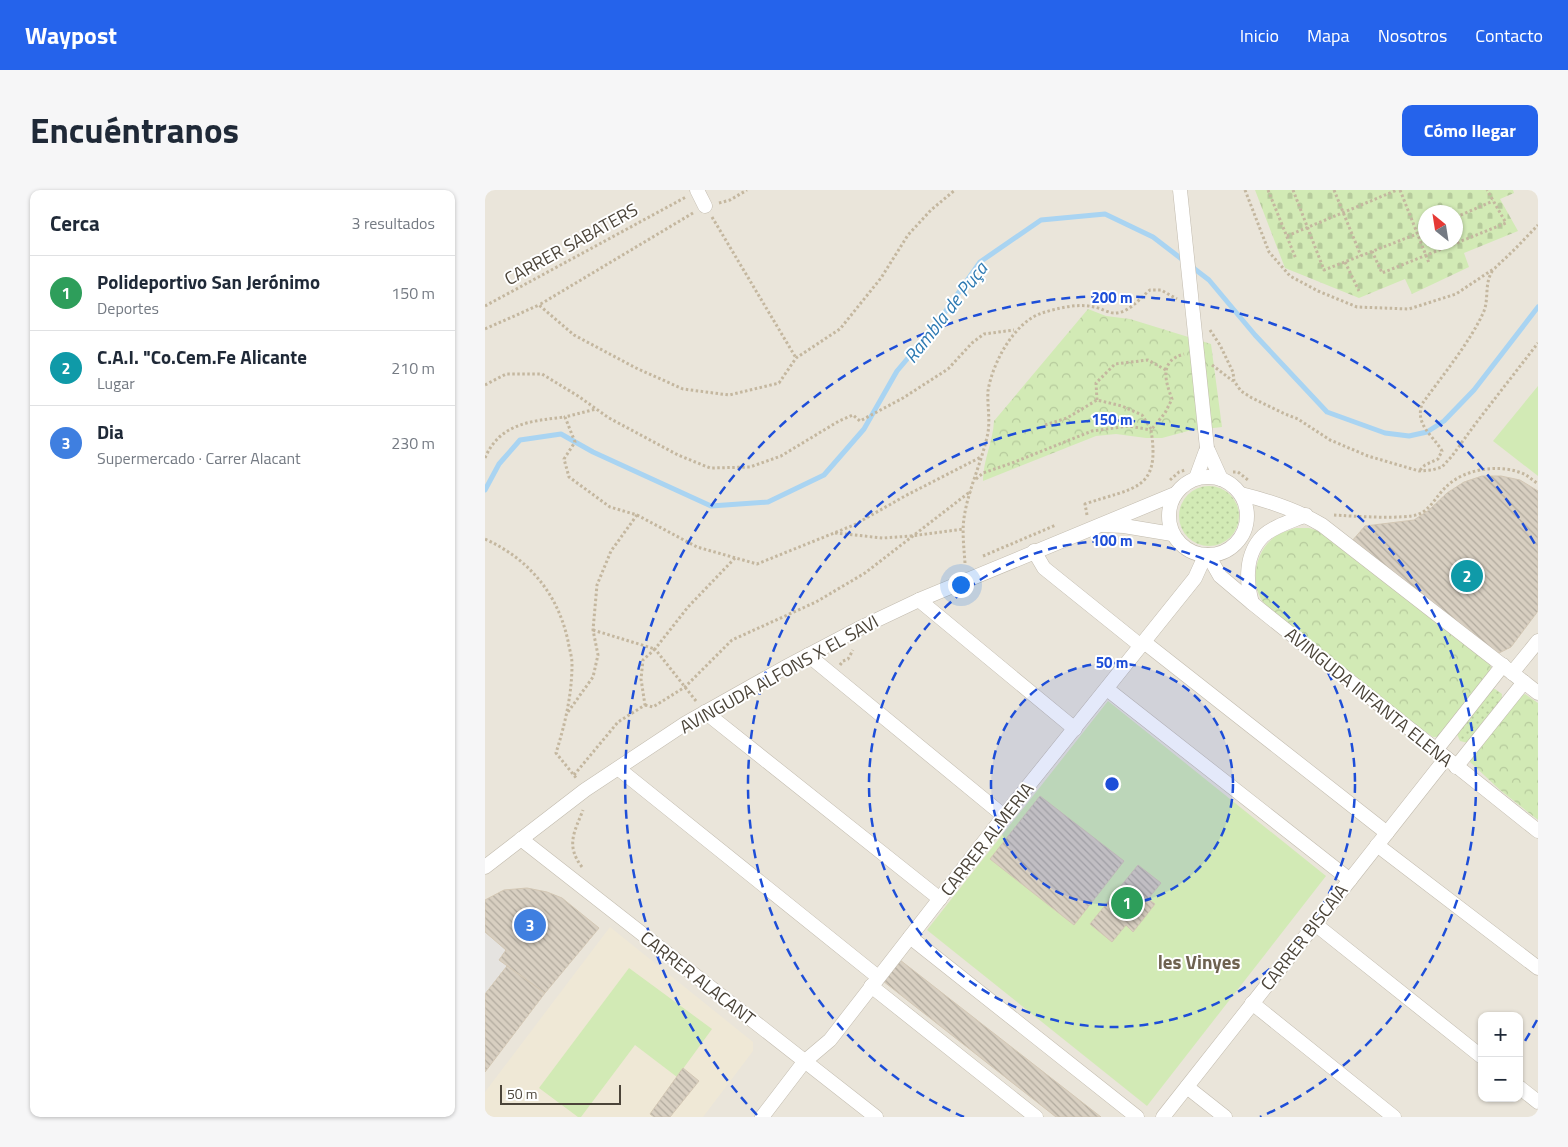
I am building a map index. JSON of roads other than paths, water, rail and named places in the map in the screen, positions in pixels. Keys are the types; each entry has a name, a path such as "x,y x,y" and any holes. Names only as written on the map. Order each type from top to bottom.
{"street":[{"path":"697,190 705,206"},
{"path":"1181,190 1207,448 1221,479"},
{"path":"1196,478 1207,448"},
{"path":"1209,477 1221,479 1233,485 1241,494 1246,505 1245,529 1239,540 1231,548 1220,554 1206,556 1192,552 1181,545 1173,534 1169,514 1170,504 1175,494 1184,484 1196,478 1209,477"},
{"name":"AVINGUDA ALFONS X EL SAVI","path":"485,867 585,790 705,712 808,655 862,626 919,600 1175,494"},
{"path":"1241,494 1306,515 1323,524 1538,693"},
{"path":"1252,603 1248,590 1248,565 1254,549 1264,536 1279,526 1306,515"},
{"name":"AVINGUDA ALFONS X EL SAVI","path":"1099,524 1173,534"},
{"path":"1034,552 1044,568 1387,833"},
{"name":"AVINGUDA INFANTA ELENA","path":"1206,556 1220,576 1252,603 1538,831"},
{"name":"CARRER ALMERIA","path":"763,1117 804,1062 830,1040 1004,816 1143,644 1195,578 1206,556"},
{"path":"1195,578 1220,576"},
{"path":"919,600 1075,728"},
{"path":"1446,758 1507,669 1538,642"},
{"path":"808,655 1004,816"},
{"path":"1446,758 1524,682"},
{"path":"1107,689 1350,880"},
{"path":"705,712 940,899"},
{"name":"CARRER BISCAIA","path":"1163,1117 1446,758"},
{"path":"619,768 1036,1117"},
{"name":"CARRER ALACANT","path":"521,839 876,1117"},
{"path":"1377,845 1538,968"},
{"path":"1315,924 1478,1054"},
{"path":"910,937 1137,1117"},
{"path":"1252,1003 1394,1117"},
{"path":"1187,1087 1225,1117"},
{"path":"1523,1090 1538,1102"}],"waterway":[{"name":"Rambla de Puça","path":"485,490 499,464 520,440 561,434 593,452 711,506 768,502 824,475 864,429 897,371 936,325 980,262 1041,220 1105,214 1153,237 1209,280 1255,335 1327,412 1385,433 1409,436 1427,432 1444,421 1474,390 1538,307"}],"place":[{"name":"C.A.I. \"Co.Cem.Fe Alicante","path":"1467,576"},
{"name":"Polideportivo San Jerónimo","path":"1127,903"},
{"name":"Dia","path":"530,925"}],"district":[{"name":"les Vinyes","path":"1199,961"}]}
